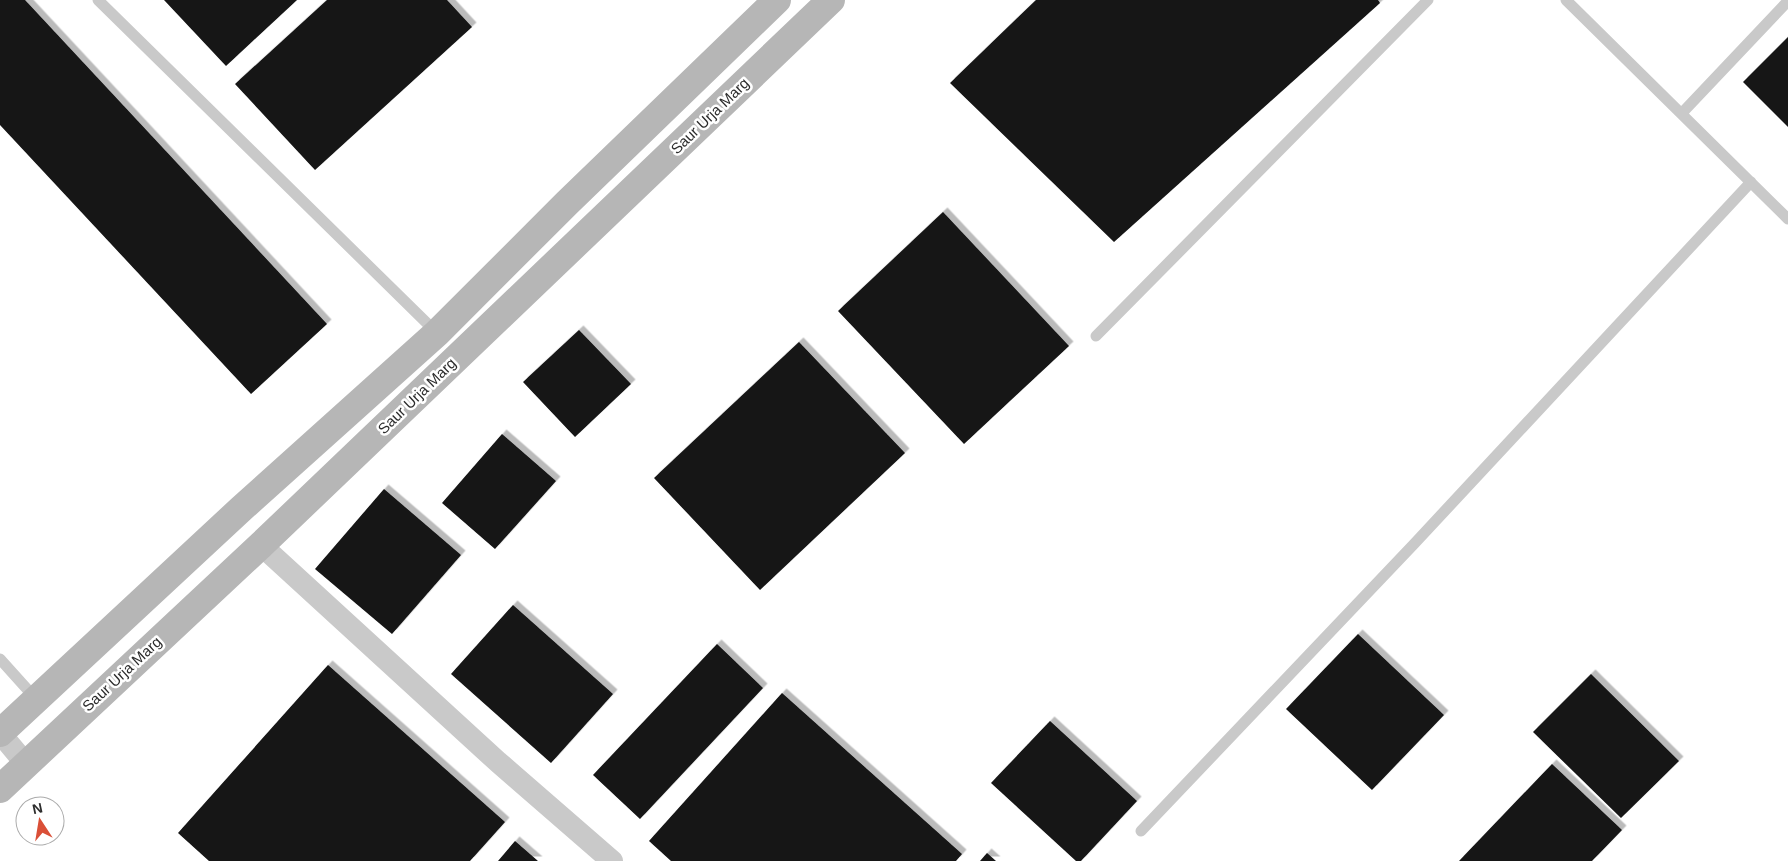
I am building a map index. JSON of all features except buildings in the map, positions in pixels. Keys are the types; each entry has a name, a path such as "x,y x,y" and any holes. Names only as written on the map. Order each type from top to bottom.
{"street":[{"path":"26,764 0,733 241,509 437,333 567,203 777,0"},
{"name":"Saur Urja Marg","path":"0,789 261,545 831,0"},
{"path":"261,545 498,762 612,861"}],"lane":[{"path":"98,0 437,333"},
{"path":"1096,336 1428,0"},
{"path":"1566,0 1788,219"},
{"path":"1682,113 1788,0"},
{"path":"1141,831 1414,544 1751,182"},
{"path":"0,659 36,699"}]}
